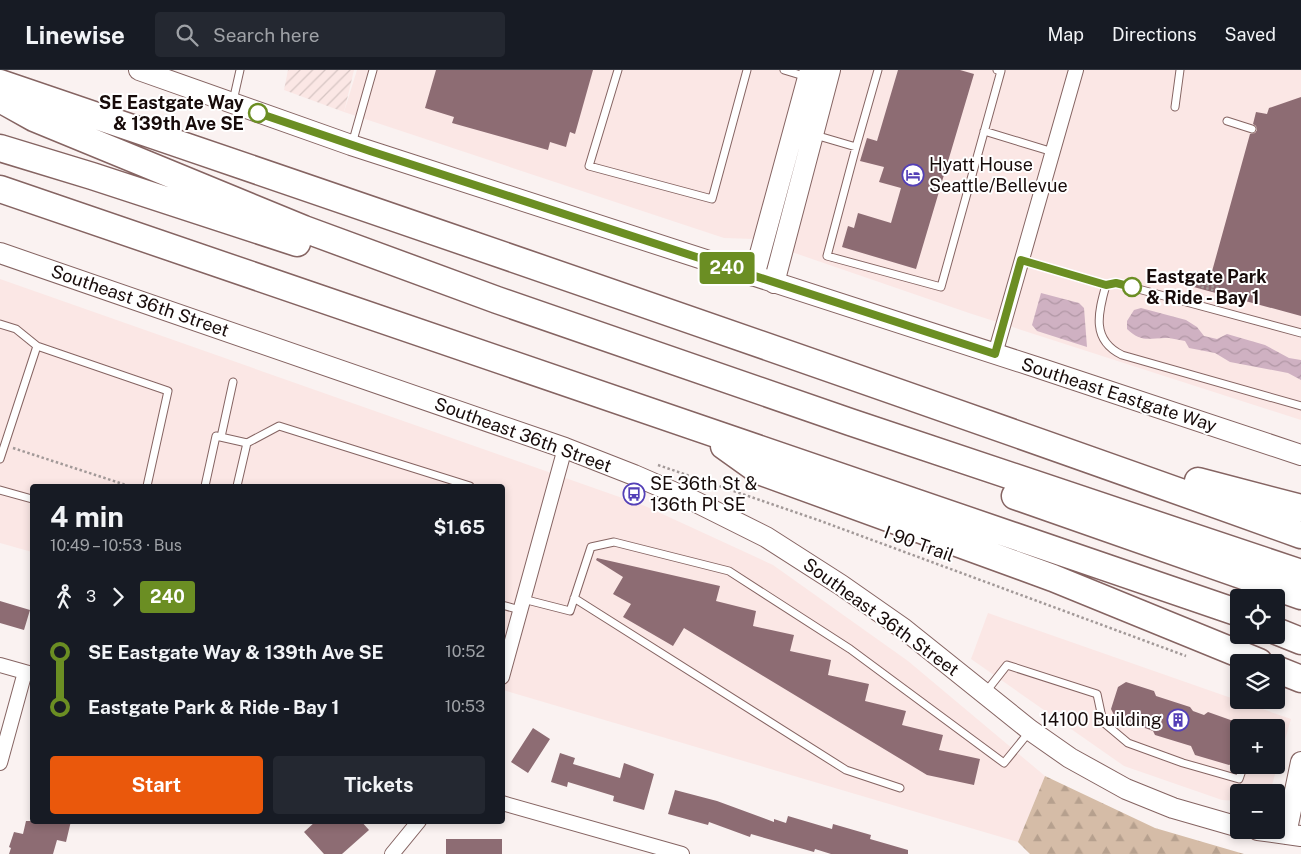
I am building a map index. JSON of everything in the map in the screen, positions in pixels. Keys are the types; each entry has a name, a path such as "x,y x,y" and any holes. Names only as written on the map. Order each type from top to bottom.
{"highway":[{"path":"0,83 499,252 1301,534"},
{"path":"0,99 34,118 304,229 479,293 841,419 1227,558 1301,596"},
{"path":"0,148 307,246 856,440 1227,558 1301,573"},
{"path":"0,189 1230,612"},
{"path":"703,430 759,471 1053,578 1240,654"},
{"path":"1036,440 1301,508"},
{"path":"1285,629 1301,635"},
{"path":"1285,635 1301,641"},
{"path":"1285,673 1301,680"}],"main road":[{"name":"Southeast Eastgate Way","path":"139,70 351,145 1301,455"},
{"path":"774,283 813,134 819,75"},
{"path":"754,276 819,75"},
{"name":"Southeast 36th Street","path":"0,253 565,448 634,474 696,502 766,537 841,585 904,629 1030,730 1070,758 1126,789 1173,808 1230,824"},
{"path":"1294,835 1301,762"}],"street":[{"path":"995,354 1076,70"},
{"path":"505,665 565,448"},
{"path":"0,665 29,673 0,764"},
{"path":"505,804 682,854"},
{"path":"392,854 417,824"}],"lane":[{"path":"232,104 240,70"},
{"path":"351,145 372,70"},
{"path":"618,70 590,166 712,200 748,70"},
{"path":"784,70 819,75"},
{"path":"878,70 827,256 941,287 1001,71 997,70"},
{"path":"1175,107 1180,70"},
{"path":"1227,121 1252,129"},
{"path":"984,131 1053,152"},
{"path":"813,134 856,147"},
{"path":"1021,260 1106,285 1116,283 1301,333"},
{"path":"1106,285 1101,304 1099,324 1104,339 1115,351 1122,355 1301,406"},
{"path":"0,324 16,329 37,346 168,390 147,484"},
{"path":"0,459 37,346"},
{"path":"221,437 233,382"},
{"path":"205,484 216,436 247,443 279,426 464,484"},
{"path":"237,484 247,443"},
{"path":"0,490 30,498"},
{"path":"505,605 521,604 570,611 591,547 614,542 728,572 850,649 1004,763 1030,730"},
{"path":"574,598 846,770 900,788"},
{"path":"985,693 1007,665 1097,694 1103,722 1128,743 1183,763 1239,779 1241,774"}],"path":[{"path":"1223,293 1199,286 1200,283 1229,291"},
{"path":"5,445 123,484"},
{"name":"I 90 Trail","path":"654,463 846,530 1189,657"}],"shaded area":[{"path":"288,70 354,70 344,112 284,90"},
{"path":"357,70 1301,70 1301,420 969,313 754,239 724,238 344,112"},
{"path":"0,279 645,506 773,565 908,661 1045,776 1018,842 505,691 505,484 30,484 30,551 0,543"},
{"path":"988,613 1230,698 1230,709 1262,709 1291,719 1285,740 1285,719 1230,719 1230,774 1275,774 1272,784 1230,784 1230,800 1222,800 1124,766 971,659"}],"green space":[{"path":"1045,776 1155,828 1244,854 1030,854 1018,842"}],"water":[{"path":"1041,293 1079,303 1084,308 1087,347 1037,331 1032,325"},
{"path":"1141,308 1186,320 1197,327 1204,336 1217,339 1227,334 1265,345 1289,358 1301,360 1301,380 1288,373 1230,362 1215,353 1189,348 1185,341 1169,338 1147,339 1138,337 1127,329 1127,321 1134,310"}],"building":[{"path":"436,70 593,70 575,134 570,132 566,147 550,142 548,150 452,123 454,117 425,108"},
{"name":"Hyatt House Seattle/Bellevue","path":"898,70 960,70 974,74 916,269 842,247 848,226 854,228 858,213 891,223 901,188 879,182 884,167 860,161 867,138 877,141"},
{"path":"1301,97 1301,316 1190,286 1194,271 1211,275 1250,134 1255,133 1257,130 1253,124 1256,112 1267,114 1269,108"},
{"path":"597,558 720,586 716,601 756,611 753,626 794,635 790,651 831,660 828,675 869,684 865,701 906,711 902,725 943,735 939,750 980,759 974,785 927,775 684,628 673,646 623,617 631,604 613,594 623,577 596,560"},
{"path":"0,601 30,610 24,630 0,623"},
{"name":"14100 Building","path":"1126,682 1154,691 1156,696 1190,707 1193,711 1204,715 1208,712 1230,720 1230,765 1195,755 1191,746 1155,735 1153,731 1115,717 1111,709 1118,687"},
{"path":"533,728 550,739 528,773 511,762"},
{"path":"560,753 575,758 573,764 620,778 624,763 654,774 644,810 613,801 614,796 568,782 567,787 551,782"},
{"path":"675,790 717,801 774,822 774,819 786,823 788,816 832,829 833,824 871,835 870,839 908,850 908,854 831,854 815,849 814,852 751,834 750,837 709,822 708,825 668,814"},
{"path":"26,821 30,821 30,824 70,824 66,842 57,840 53,854 9,854 11,848 9,847 14,832 23,834"},
{"path":"313,824 364,824 369,830 342,854 324,854 304,832"},
{"path":"446,839 502,839 502,854 446,854"}],"bus line":[{"name":"240","path":"258,113 995,354 1021,260 1106,285 1116,283 1132,287"}],"place":[{"name":"SE Eastgate Way & 139th Ave SE","path":"258,113"},
{"name":"Hyatt House Seattle/Bellevue","path":"913,175"},
{"name":"Eastgate Park & Ride - Bay 1","path":"1132,287"},
{"name":"SE 36th St & 136th Pl SE","path":"634,494"},
{"name":"14100 Building","path":"1178,720"}]}
